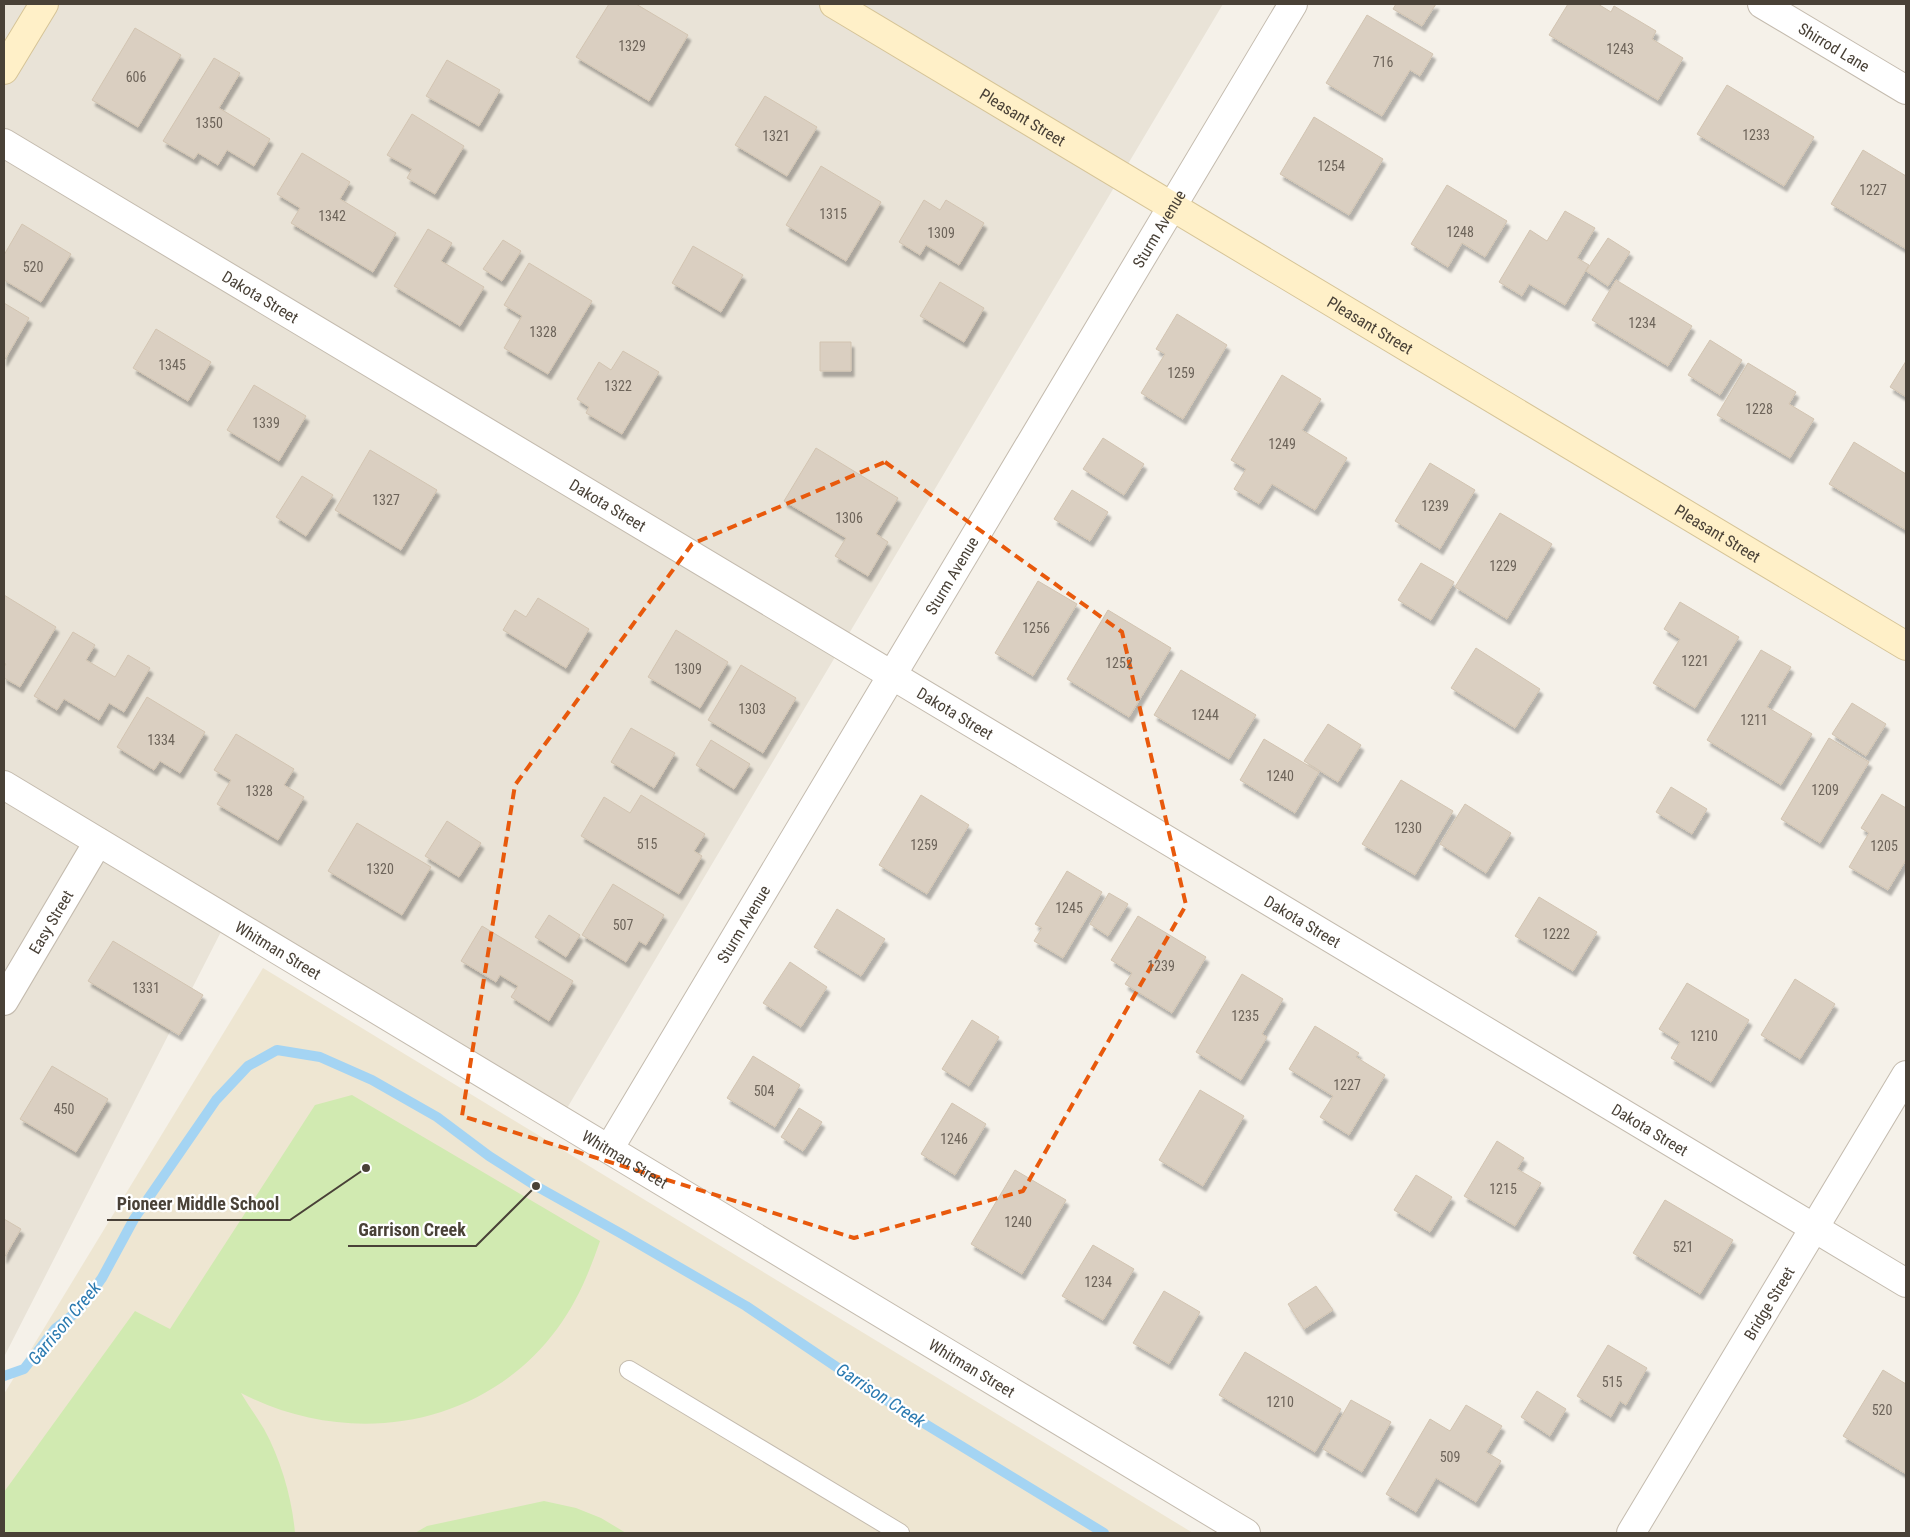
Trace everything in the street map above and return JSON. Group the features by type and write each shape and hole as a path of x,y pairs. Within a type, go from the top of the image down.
{"main road":[{"path":"4,70 44,4"},
{"name":"Pleasant Street","path":"834,4 1906,646"}],"street":[{"name":"Sturm Avenue","path":"609,1149 1294,4"},
{"name":"Shirrod Lane","path":"1762,4 1906,90"},
{"name":"Dakota Street","path":"4,143 1906,1283"},
{"name":"Whitman Street","path":"4,785 1246,1533"},
{"name":"Easy Street","path":"4,1001 98,842"},
{"name":"Bridge Street","path":"1630,1533 1906,1075"}],"lane":[{"path":"629,1370 900,1533"}],"highlighted area":[{"path":"885,462 1122,632 1186,905 1023,1191 854,1238 462,1116 515,785 692,544"}],"shaded area":[{"path":"4,4 1223,4 560,1120 227,920 4,1357"},
{"path":"263,968 1193,1533 4,1533 4,1394"}],"green space":[{"path":"352,1095 600,1241 582,1287 557,1329 527,1363 491,1389 453,1408 411,1420 368,1424 325,1421 282,1410 241,1393 264,1429 276,1453 288,1493 295,1533 4,1533 4,1492 135,1311 170,1329 315,1105"},
{"path":"544,1501 576,1508 601,1518 626,1533 415,1533 427,1526"}],"building":[{"path":"609,4 636,4 688,35 649,101 576,57"},
{"path":"1396,4 1436,4 1422,26 1393,9"},
{"path":"1568,4 1598,4 1611,12 1614,6 1656,31 1652,39 1683,58 1658,100 1549,35"},
{"path":"1367,15 1433,54 1420,76 1410,70 1382,116 1326,83"},
{"path":"135,28 181,55 138,127 92,100"},
{"path":"214,58 240,73 219,108 270,139 254,166 227,150 218,165 198,153 194,159 163,141"},
{"path":"447,60 500,90 479,126 426,96"},
{"path":"1727,85 1814,137 1784,186 1697,134"},
{"path":"765,96 817,127 787,176 735,145"},
{"path":"412,114 464,146 435,194 407,178 412,169 387,155"},
{"path":"1314,117 1383,159 1349,215 1280,174"},
{"path":"1863,150 1906,176 1906,249 1831,204"},
{"path":"302,153 350,182 340,199 396,233 373,272 291,223 300,208 277,194"},
{"path":"821,166 881,202 846,261 786,225"},
{"path":"1447,185 1507,221 1485,257 1462,243 1448,267 1411,244"},
{"path":"924,200 940,210 946,200 984,223 959,265 926,245 920,255 899,242"},
{"path":"1565,211 1595,228 1577,258 1589,265 1565,305 1529,284 1522,296 1499,282 1530,230 1547,241"},
{"path":"22,224 71,254 41,302 4,280 4,255"},
{"path":"428,229 452,243 441,261 484,287 460,326 394,286"},
{"path":"1608,238 1630,252 1608,286 1586,271"},
{"path":"503,240 521,251 502,281 483,269"},
{"path":"693,246 743,275 721,312 672,283"},
{"path":"529,263 592,301 548,374 504,348 522,316 504,305"},
{"path":"1616,280 1692,326 1668,366 1592,320"},
{"path":"940,282 984,308 964,342 920,316"},
{"path":"4,303 29,318 4,361"},
{"path":"1177,314 1227,345 1183,419 1141,393 1165,354 1156,349"},
{"path":"156,329 211,362 188,401 133,368"},
{"path":"1710,340 1742,360 1720,395 1688,375"},
{"path":"820,342 851,342 851,371 820,371"},
{"path":"623,351 659,372 622,434 586,413 589,407 577,399 599,362 611,370"},
{"path":"1906,361 1906,397 1890,387"},
{"path":"1748,363 1796,392 1789,404 1814,419 1790,458 1717,415"},
{"path":"1282,375 1321,399 1302,430 1347,458 1315,510 1272,484 1259,504 1234,489 1246,469 1231,460"},
{"path":"254,385 306,416 279,461 227,430"},
{"path":"1103,438 1144,464 1124,495 1083,469"},
{"path":"1854,442 1906,474 1906,530 1829,484"},
{"path":"816,448 898,498 876,534 888,542 868,576 835,556 846,538 784,501"},
{"path":"370,450 437,490 401,550 335,510"},
{"path":"1430,463 1475,490 1440,549 1395,521"},
{"path":"302,476 333,495 306,536 276,517"},
{"path":"1072,490 1108,512 1090,541 1054,519"},
{"path":"1500,513 1552,544 1507,619 1455,587"},
{"path":"1421,563 1454,582 1431,620 1398,600"},
{"path":"1038,581 1077,604 1033,676 995,653"},
{"path":"4,595 56,627 20,687 4,678 4,667 6,664 4,663"},
{"path":"538,598 589,629 566,668 503,630 515,610 526,617"},
{"path":"1680,602 1739,637 1695,708 1653,683 1680,639 1664,629"},
{"path":"1108,610 1171,648 1129,717 1067,679"},
{"path":"676,630 728,662 700,708 648,677"},
{"path":"73,632 95,645 86,660 115,677 128,655 150,668 124,712 109,703 99,720 64,699 57,710 34,696"},
{"path":"1476,648 1540,689 1515,728 1451,688"},
{"path":"1761,650 1791,667 1767,707 1812,734 1781,785 1707,740"},
{"path":"741,665 796,698 763,753 708,720"},
{"path":"1181,670 1256,715 1229,759 1154,715"},
{"path":"147,697 205,732 180,773 160,761 154,770 117,747"},
{"path":"1852,703 1886,724 1866,756 1832,734"},
{"path":"1328,724 1361,745 1338,782 1304,761"},
{"path":"631,728 675,753 654,788 611,762"},
{"path":"236,734 294,769 284,785 304,797 278,840 217,804 231,780 214,770"},
{"path":"1829,738 1869,762 1820,843 1781,819"},
{"path":"1264,739 1319,772 1295,813 1240,780"},
{"path":"711,740 750,764 734,789 696,765"},
{"path":"1401,780 1453,811 1415,875 1362,844"},
{"path":"1671,787 1707,809 1692,834 1656,812"},
{"path":"1882,794 1906,808 1906,860 1888,890 1849,867 1869,833 1861,828"},
{"path":"641,795 705,834 694,851 702,856 679,894 581,836 604,797 630,813"},
{"path":"921,795 969,825 927,894 879,865"},
{"path":"1465,804 1511,833 1486,873 1440,844"},
{"path":"447,821 481,843 459,877 425,856"},
{"path":"357,823 431,867 402,915 328,871"},
{"path":"1067,871 1102,892 1063,958 1034,941 1042,928 1035,924"},
{"path":"613,884 664,915 646,945 639,941 626,962 582,935"},
{"path":"1109,893 1128,904 1108,936 1090,924"},
{"path":"1539,897 1597,932 1573,971 1515,936"},
{"path":"837,909 885,939 861,976 814,947"},
{"path":"549,915 580,935 566,957 535,937"},
{"path":"1138,916 1206,957 1172,1013 1125,984 1132,973 1111,960"},
{"path":"482,926 573,981 549,1021 511,997 518,986 500,975 496,982 461,961"},
{"path":"113,941 203,995 179,1035 88,981"},
{"path":"790,962 827,987 801,1027 763,1003"},
{"path":"1242,974 1283,999 1262,1034 1267,1037 1241,1080 1196,1052"},
{"path":"1795,979 1835,1004 1800,1059 1761,1035"},
{"path":"1687,983 1749,1020 1711,1082 1671,1058 1680,1042 1659,1029"},
{"path":"972,1020 999,1037 969,1086 942,1069"},
{"path":"1315,1026 1359,1053 1356,1057 1385,1075 1349,1135 1320,1117 1333,1096 1289,1069"},
{"path":"753,1056 800,1085 775,1127 727,1098"},
{"path":"52,1066 108,1099 76,1152 20,1119"},
{"path":"1200,1090 1244,1116 1203,1186 1159,1160"},
{"path":"952,1103 986,1124 955,1175 921,1154"},
{"path":"799,1108 822,1122 803,1151 781,1137"},
{"path":"1497,1141 1524,1158 1517,1169 1541,1183 1515,1226 1464,1196"},
{"path":"1015,1170 1066,1200 1022,1274 971,1244"},
{"path":"1416,1175 1452,1197 1430,1232 1394,1210"},
{"path":"1665,1200 1733,1240 1700,1294 1633,1253"},
{"path":"4,1219 21,1229 4,1258"},
{"path":"1093,1245 1134,1269 1103,1320 1062,1296"},
{"path":"1316,1286 1333,1310 1304,1329 1288,1304"},
{"path":"1164,1291 1200,1312 1169,1364 1133,1343"},
{"path":"1608,1345 1647,1368 1626,1405 1620,1401 1611,1417 1577,1396"},
{"path":"1245,1352 1341,1409 1315,1452 1219,1395"},
{"path":"1883,1370 1906,1384 1906,1474 1843,1436"},
{"path":"1537,1391 1566,1409 1550,1436 1521,1417"},
{"path":"1351,1400 1391,1422 1362,1472 1323,1449"},
{"path":"1466,1405 1502,1426 1486,1452 1501,1461 1476,1502 1436,1478 1416,1512 1386,1494 1430,1419 1450,1431"}],"waterway":[{"name":"Garrison Creek","path":"4,1376 24,1369 55,1329 79,1310 102,1278 134,1219 216,1100 248,1066 277,1050 320,1057 372,1080 437,1117 489,1156 536,1186 746,1306 881,1397 1104,1533"}],"place":[{"name":"Pioneer Middle School","path":"366,1168"},
{"name":"Garrison Creek","path":"536,1186"}]}
